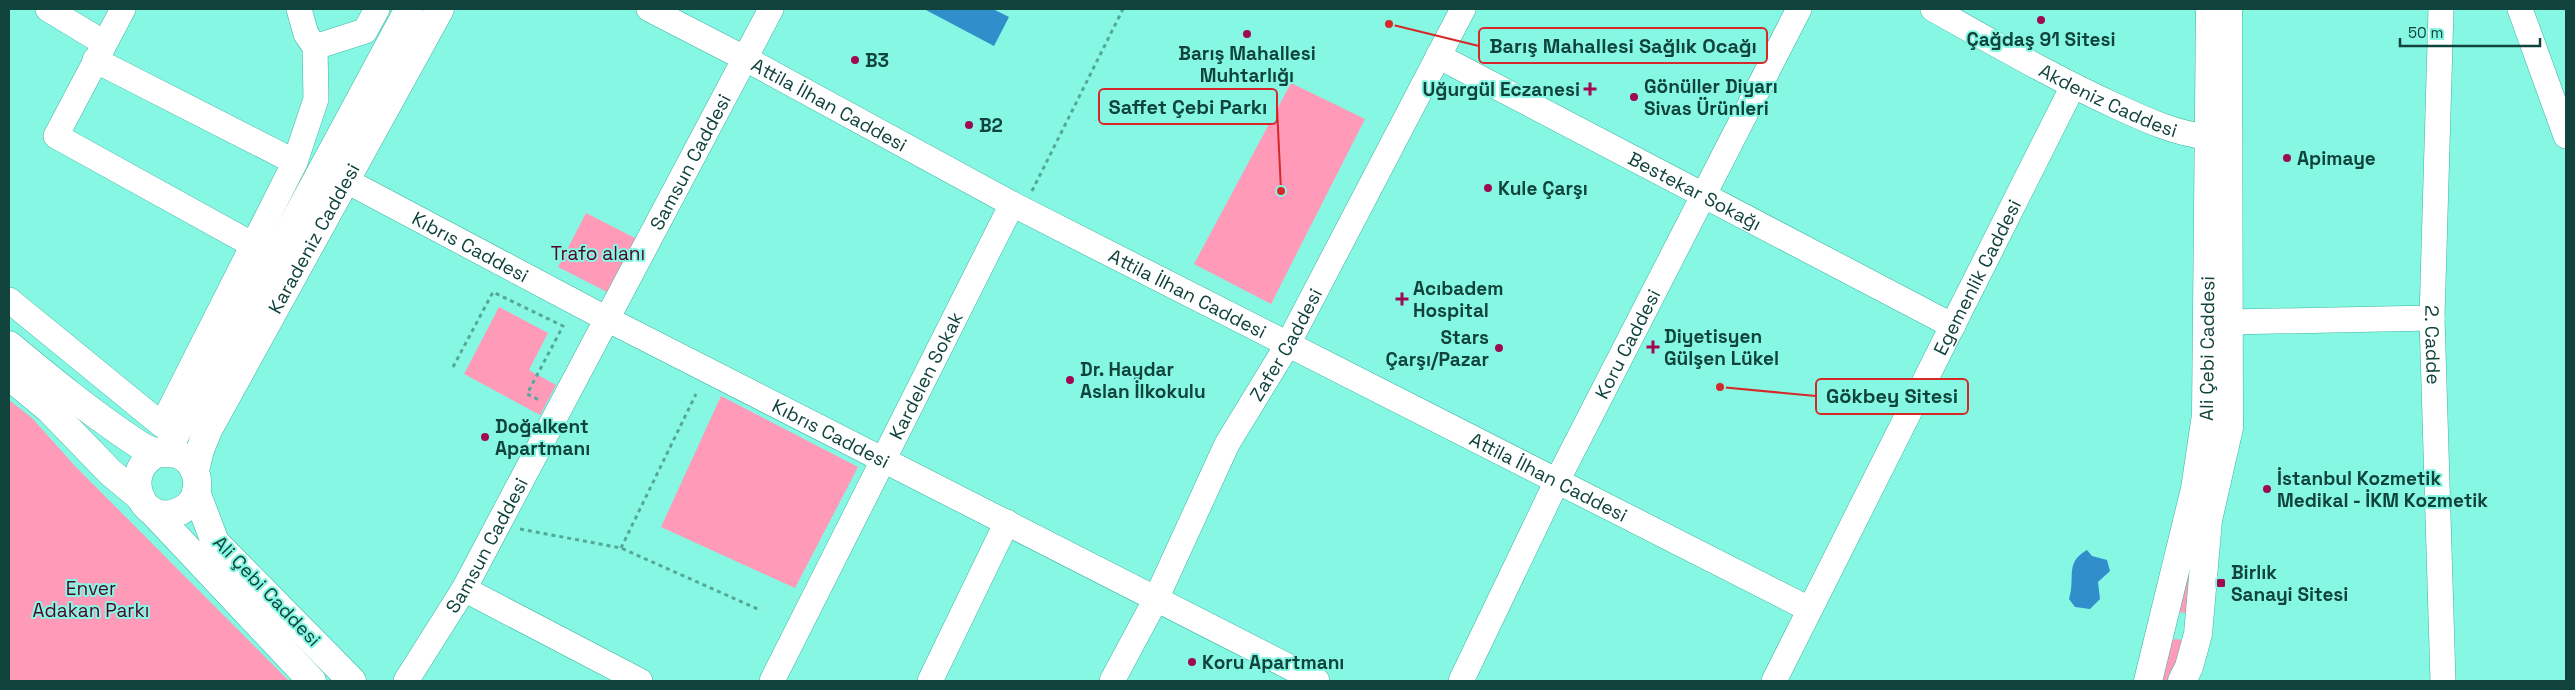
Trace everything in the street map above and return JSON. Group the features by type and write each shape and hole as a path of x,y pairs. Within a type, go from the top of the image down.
{"main road":[{"name":"Karadeniz Caddesi","path":"163,452 196,404 409,9"},
{"name":"Karadeniz Caddesi","path":"196,481 200,450 208,430 440,9"},
{"name":"Ali Çebi Caddesi","path":"2148,681 2195,489 2206,415 2210,9"},
{"name":"Ali Çebi Caddesi","path":"2190,677 2198,634 2208,520 2229,428 2228,9"},
{"name":"Ali Çebi Caddesi","path":"9,345 73,398 136,443 184,457 196,481 215,542 352,681"},
{"name":"Ali Çebi Caddesi","path":"9,376 49,409 110,472 146,504 312,681"},
{"path":"163,452 149,458 139,471 138,491 146,504 164,515 181,511 189,504 196,481"},
{"path":"2161,628 2172,623 2182,623 2191,627 2198,634"}],"street":[{"path":"48,9 100,52 295,162"},
{"path":"124,9 56,136 253,245"},
{"path":"9,300 162,425 295,162 316,99 315,47 306,34 299,9"},
{"path":"315,47 365,31 377,9"},
{"name":"Attila İlhan Caddesi","path":"650,9 746,59 1017,207 1809,609"},
{"name":"Samsun Caddesi","path":"406,681 464,589 557,410 771,9"},
{"name":"Zafer Caddesi","path":"1114,681 1156,599 1227,444 1288,344 1463,9"},
{"name":"Koru Caddesi","path":"1461,681 1557,481 1799,9"},
{"name":"Akdeniz Caddesi","path":"1933,9 2072,86 2144,118 2193,135 2208,137"},
{"name":"2. Cadde","path":"2441,9 2432,318 2443,681"},
{"path":"2520,9 2566,136"},
{"name":"Bestekar Sokağı","path":"1438,56 1704,193 1953,326"},
{"name":"Egemenlik Caddesi","path":"1774,681 2072,86"},
{"name":"Kıbrıs Caddesi","path":"345,180 606,318 1317,681"},
{"name":"Kardelen Sokak","path":"772,681 1017,207"},
{"path":"2230,322 2432,318"},
{"path":"930,681 1007,522"},
{"path":"464,589 640,681"}],"path":[{"path":"1017,207 1123,9"},
{"path":"453,367 493,292 563,326 526,394 557,410"},
{"path":"621,548 696,394"},
{"path":"497,525 621,548 760,610"}],"green space":[{"path":"1291,83 1365,119 1271,304 1194,264"},
{"name":"Trafo alanı","path":"586,213 637,239 609,293 558,267"},
{"path":"499,307 548,333 529,370 556,385 540,415 464,374"},
{"path":"721,396 858,467 795,588 661,527"},
{"name":"Enver Adakan Parkı","path":"9,400 32,418 75,466 289,681 9,681"},
{"path":"2197,522 2190,568 2188,614 2177,611"},
{"path":"2175,639 2184,640 2173,681 2160,681 2170,642"}],"water":[{"path":"924,9 993,9 1009,17 994,46"},
{"path":"2087,550 2092,556 2107,560 2110,571 2098,582 2100,599 2090,609 2075,607 2069,599 2073,565 2075,560"}],"place":[{"name":"Çağdaş 91 Sitesi","path":"2041,20"},
{"name":"Barış Mahallesi Sağlık Ocağı","path":"1389,24"},
{"name":"Barış Mahallesi Muhtarlığı","path":"1247,34"},
{"name":"B3","path":"855,60"},
{"name":"Uğurgül Eczanesi","path":"1590,89"},
{"name":"Gönüller Diyarı Sivas Ürünleri","path":"1634,97"},
{"name":"B2","path":"969,125"},
{"name":"Apimaye","path":"2287,158"},
{"name":"Kule Çarşı","path":"1488,188"},
{"name":"Saffet Çebi Parkı","path":"1281,191"},
{"name":"Acıbadem Hospital","path":"1402,299"},
{"name":"Diyetisyen Gülşen Lükel","path":"1653,347"},
{"name":"Stars Çarşı/Pazar","path":"1499,348"},
{"name":"Dr. Haydar Aslan İlkokulu","path":"1070,380"},
{"name":"Gökbey Sitesi","path":"1720,387"},
{"name":"Doğalkent Apartmanı","path":"485,437"},
{"name":"İstanbul Kozmetik Medikal - İKM Kozmetik","path":"2267,489"},
{"name":"Birlık Sanayi Sitesi","path":"2221,583"},
{"name":"Koru Apartmanı","path":"1192,662"}]}
